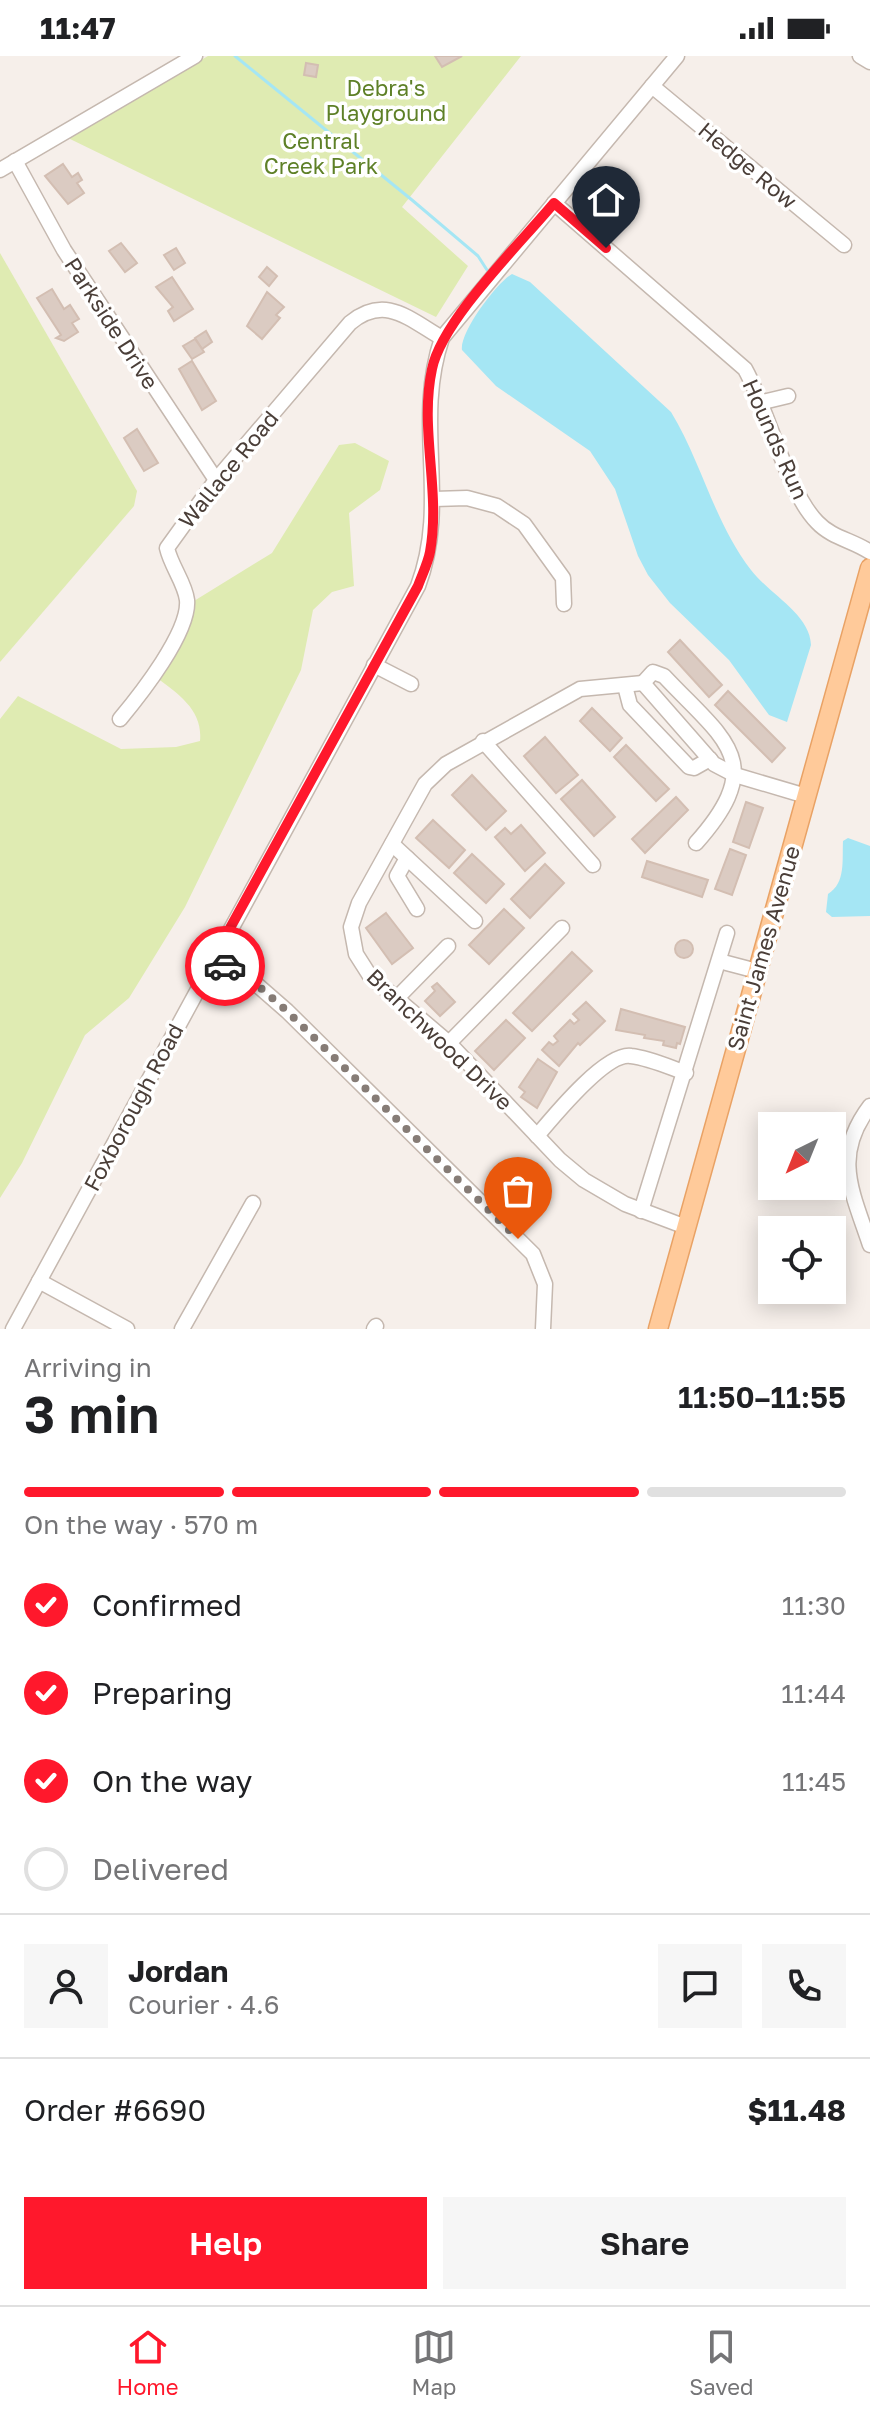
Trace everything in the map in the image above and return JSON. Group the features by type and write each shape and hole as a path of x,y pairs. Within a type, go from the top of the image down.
{"main road":[{"name":"Saint James Avenue","path":"658,1329 870,568"}],"street":[{"path":"0,170 195,56"},
{"name":"Foxborough Road","path":"13,1329 418,586 430,553 434,499 429,396 432,368 442,338 677,56"},
{"path":"860,56 870,62"},
{"name":"Hedge Row","path":"652,86 844,245"},
{"name":"Parkside Drive","path":"15,161 64,250 216,480"},
{"name":"Hounds Run","path":"554,203 745,369 763,402 798,496 816,521 835,537 855,542 870,552"},
{"name":"Wallace Road","path":"120,719 143,692 187,614 187,598 167,548 216,480 350,323 366,309 382,308 404,316 442,338"},
{"path":"763,402 788,396"},
{"path":"434,499 467,498 497,506 524,524 563,578 564,604"},
{"path":"855,542 870,537"},
{"path":"374,665 411,684"},
{"name":"Branchwood Drive","path":"686,1227 641,1211 584,1180 537,1136 449,1043 370,976 356,954 351,927 359,903 425,784 446,764 483,741 580,689 643,683 653,672 664,676 727,744 736,765 735,775"},
{"path":"643,683 710,759 735,775 806,796"},
{"path":"625,686 630,705 689,767 710,759"},
{"path":"483,741 593,865"},
{"path":"696,843 714,823 735,775"},
{"path":"392,844 475,921"},
{"path":"407,858 397,870 397,876 417,909"},
{"path":"449,1043 562,928"},
{"path":"641,1211 727,933"},
{"path":"397,998 448,946"},
{"path":"213,959 256,984 287,1011 533,1254 545,1284 543,1329"},
{"path":"719,961 757,971"},
{"path":"537,1136 584,1085 616,1059 629,1055 686,1073"},
{"path":"870,1106 856,1124 846,1157 854,1196 870,1245"},
{"path":"182,1329 253,1203"},
{"path":"39,1281 127,1329"}],"green space":[{"name":"Central Creek Park","path":"208,56 521,56 402,207 468,266 436,317 68,138"},
{"path":"0,253 137,491 134,506 0,662"},
{"path":"355,443 389,461 380,490 349,513 354,586 332,592 313,610 301,670 185,907 129,998 85,1035 22,1163 0,1198 0,719 18,696 121,749 176,747 200,741 194,712 182,697 157,678 194,601 272,553 339,445"}],"water":[{"path":"512,274 530,282 671,412 738,552 759,579 804,624 811,645 787,722 769,715 729,660 670,603 648,575 638,556 615,489 590,451 496,386 462,350 466,332 480,309"},
{"path":"848,838 870,846 870,916 832,917 826,912 828,894 838,884 840,877 843,841"}],"building":[{"path":"435,56 462,56 442,67"},
{"path":"306,63 318,65 316,77 304,75"},
{"path":"63,164 72,177 78,173 82,180 77,183 84,193 68,204 45,176"},
{"path":"121,243 137,263 125,272 109,251"},
{"path":"176,248 185,263 174,270 164,255"},
{"path":"267,267 277,276 269,286 259,277"},
{"path":"172,277 193,309 174,321 168,311 173,307 156,287"},
{"path":"52,289 64,309 70,305 79,319 72,323 78,332 64,341 56,338 61,335 37,298"},
{"path":"267,292 284,307 276,315 280,318 262,339 247,326"},
{"path":"206,331 212,342 202,349 195,338"},
{"path":"195,339 204,352 192,359 183,346"},
{"path":"192,361 216,401 202,410 179,369"},
{"path":"137,429 158,463 144,471 124,438"},
{"path":"680,640 722,685 709,697 668,652"},
{"path":"728,691 785,748 772,762 715,705"},
{"path":"592,708 622,738 610,751 580,721"},
{"path":"545,737 578,775 556,793 524,756"},
{"path":"626,745 669,789 656,801 614,757"},
{"path":"472,775 506,811 486,830 452,795"},
{"path":"582,780 615,817 594,836 561,799"},
{"path":"676,797 688,810 645,853 632,839"},
{"path":"746,802 763,808 749,848 733,842"},
{"path":"433,820 465,850 449,868 416,838"},
{"path":"521,825 545,853 525,871 495,837 505,828 511,834"},
{"path":"730,849 746,855 732,895 715,889"},
{"path":"472,854 504,884 486,903 454,873"},
{"path":"647,861 708,880 702,897 642,877"},
{"path":"545,864 564,883 530,918 511,899"},
{"path":"504,909 524,928 489,964 469,945"},
{"path":"386,913 413,948 392,964 366,928"},
{"path":"680,940 688,940 693,949 691,956 680,958 675,953 675,945"},
{"path":"572,952 592,971 532,1031 513,1013"},
{"path":"437,983 455,1002 440,1016 425,1001 435,991 432,987"},
{"path":"586,1002 605,1021 580,1045 578,1043 559,1066 542,1050 549,1042 553,1045 558,1041 554,1036 570,1020 574,1024 579,1020 573,1014"},
{"path":"621,1009 685,1027 680,1044 677,1043 676,1048 663,1045 664,1041 644,1038 645,1035 616,1030"},
{"path":"506,1020 525,1038 494,1070 475,1051"},
{"path":"538,1059 557,1072 537,1108 521,1097 525,1092 519,1087"}],"waterway":[{"path":"235,56 478,256 487,270"}],"way so far":[{"path":"225,966 256,984 287,1011 518,1239"}],"route":[{"path":"225,966 213,959 418,586 430,553 434,499 429,396 432,368 442,338 554,203 606,248"}],"park label":[{"name":"Debra's Playground","path":"386,100"}]}
